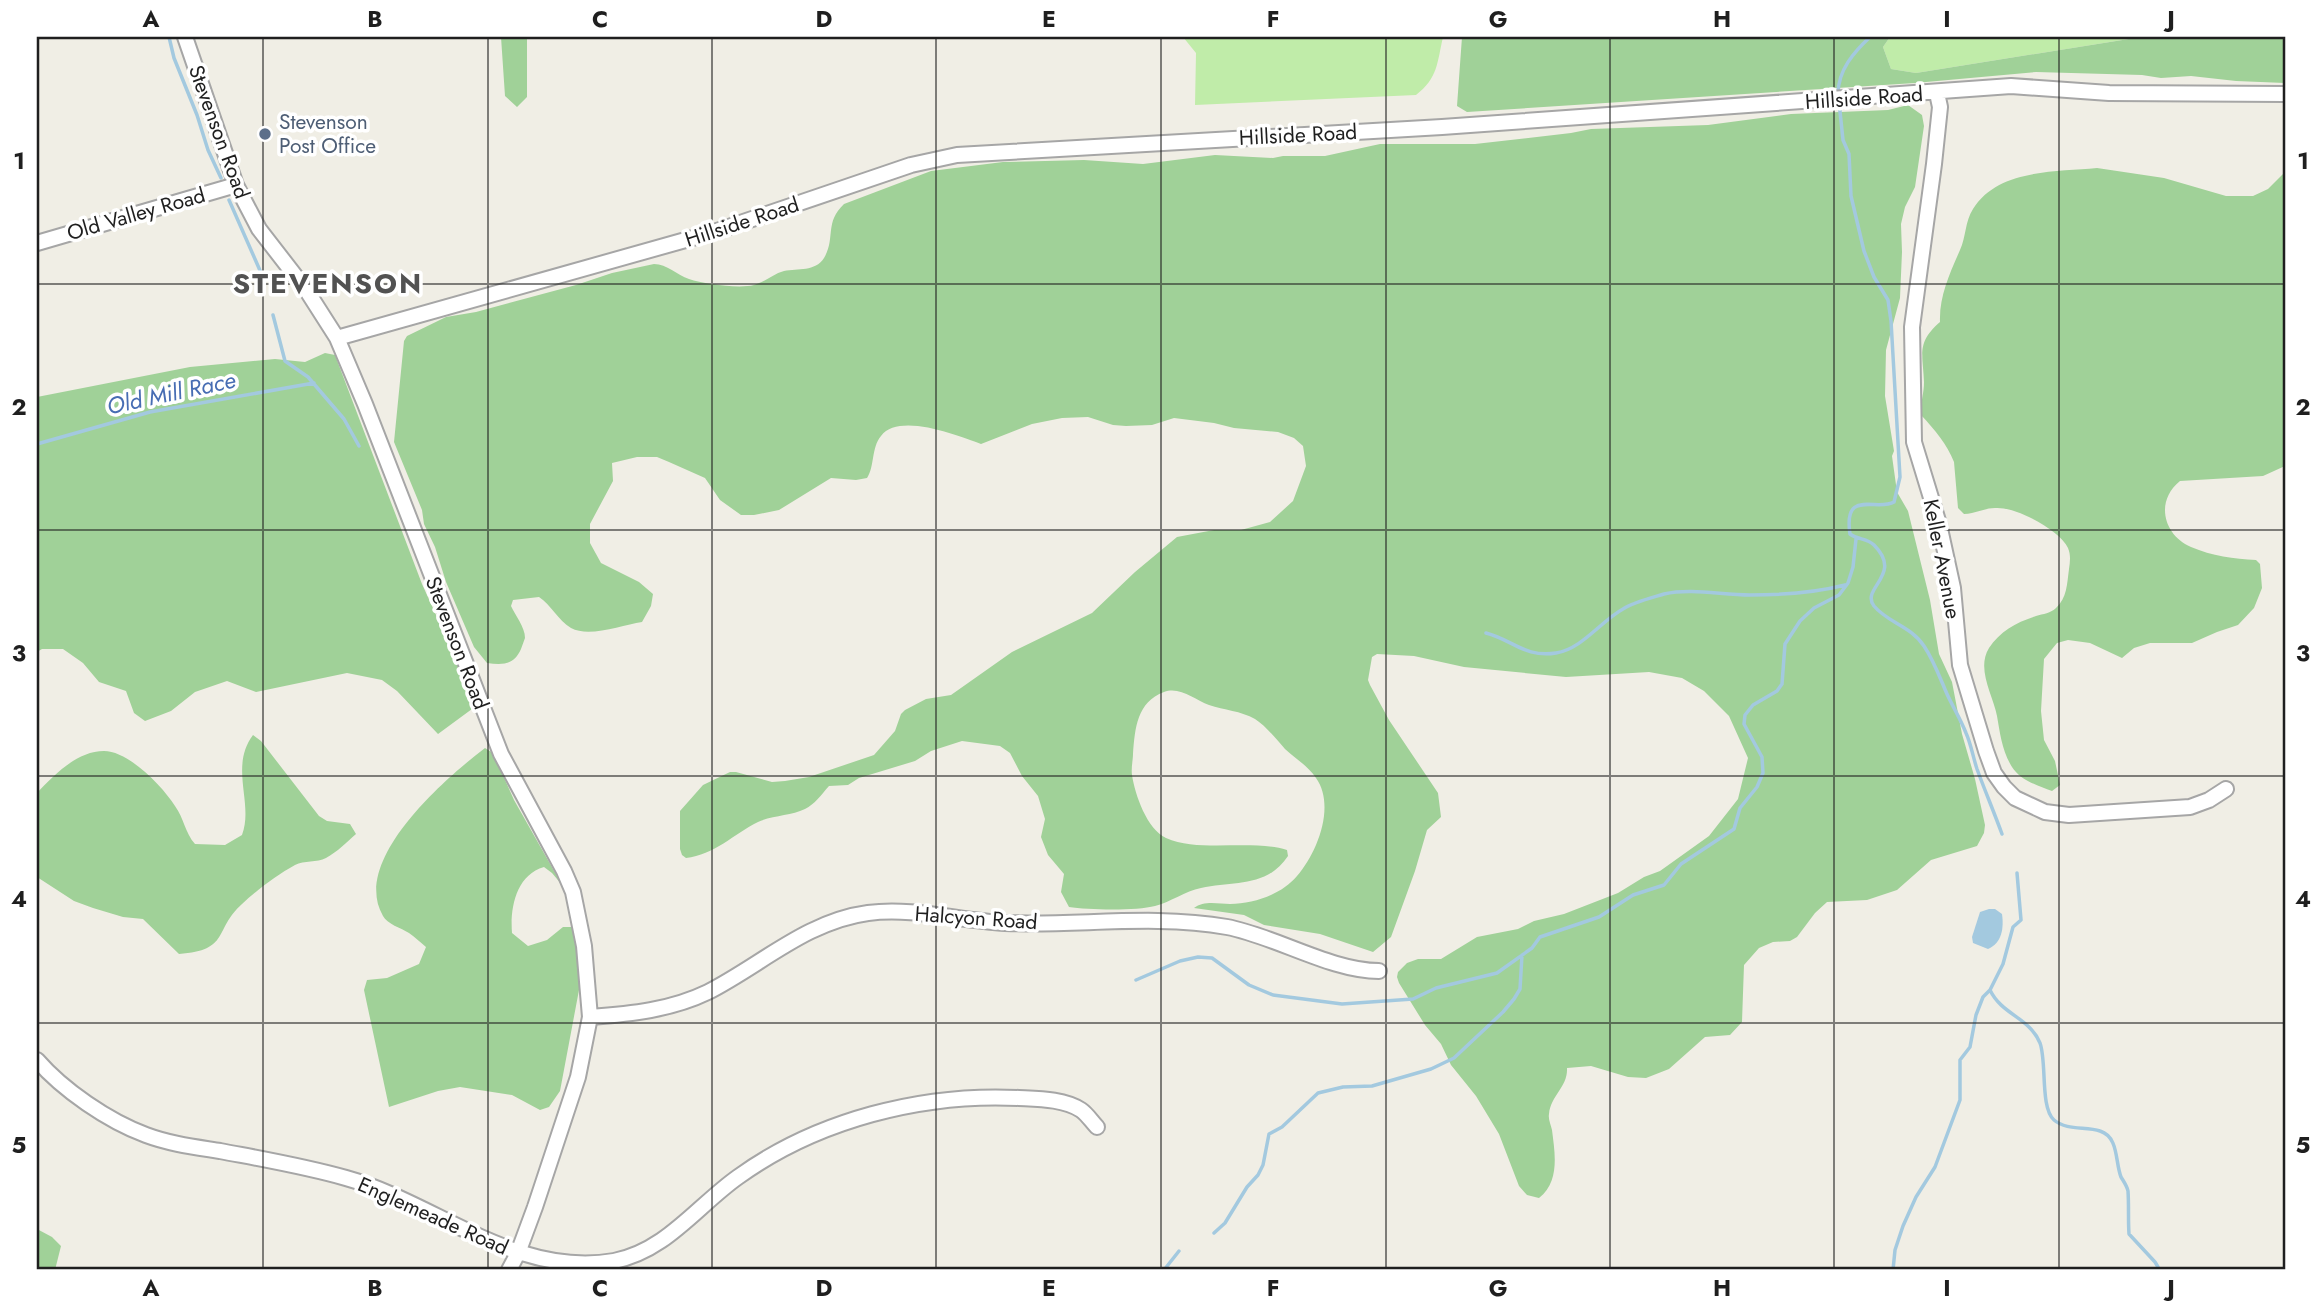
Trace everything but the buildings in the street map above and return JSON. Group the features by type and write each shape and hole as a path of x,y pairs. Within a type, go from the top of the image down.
{"street":[{"name":"Stevenson Road","path":"185,37 236,185 259,229 307,291 337,338 496,744 573,892 586,956 590,1017 578,1077 518,1253 509,1270"},
{"name":"Hillside Road","path":"337,338 702,236 911,165 957,155 1442,127 2011,86 2109,93 2285,94"},
{"name":"Keller Avenue","path":"1937,93 1940,107 1912,327 1914,442 1939,524 1952,588 1960,665 1994,773 2015,798 2030,807 2069,815 2190,807 2209,800 2226,789"},
{"name":"Old Valley Road","path":"37,243 236,185"},
{"name":"Halcyon Road","path":"590,1017 635,1014 668,1007 705,993 736,977 791,941 843,918 869,912 898,911 1008,923 1198,923 1230,928 1350,968 1379,971"},
{"name":"Englemeade Road","path":"37,1060 49,1074 82,1100 145,1135 179,1145 265,1159 348,1178 376,1188 518,1253 556,1262 589,1265 634,1255 664,1239 738,1177 787,1147 855,1119 893,1109 961,1098 997,1097 1063,1102 1082,1110 1097,1127"}],"green space":[{"path":"501,37 527,37 527,97 517,107 505,96"},
{"path":"1183,37 1443,37 1433,76 1416,95 1195,105 1196,53"},
{"path":"1462,37 1890,37 1883,47 1891,69 1916,73 2141,37 2285,37 2285,83 2191,76 2161,78 2036,72 1915,83 1467,112 1457,106"},
{"path":"1890,37 2141,37 1916,73 1891,69 1883,47"},
{"path":"1908,105 1922,115 1924,126 1915,187 1905,207 1901,224 1900,298 1886,350 1885,396 1894,451 1892,456 1897,492 1908,511 1930,600 1939,654 1952,682 1985,825 1984,833 1977,846 1931,860 1897,890 1867,900 1827,902 1797,937 1759,948 1744,965 1742,1022 1730,1035 1705,1037 1669,1069 1646,1078 1628,1077 1591,1066 1567,1068 1565,1081 1550,1107 1549,1114 1554,1148 1553,1175 1546,1191 1539,1198 1527,1195 1519,1186 1499,1134 1476,1096 1451,1065 1441,1044 1425,1025 1399,983 1398,972 1407,963 1418,959 1441,959 1477,937 1518,929 1534,921 1564,914 1618,893 1644,877 1660,871 1709,836 1738,799 1748,758 1729,716 1704,691 1682,678 1649,672 1566,677 1464,667 1414,656 1377,654 1372,657 1368,680 1370,685 1389,720 1438,793 1441,817 1427,830 1391,937 1373,952 1320,934 1264,925 1244,915 1194,908 1207,903 1239,904 1258,900 1284,888 1297,876 1311,855 1322,829 1324,802 1322,789 1313,774 1255,719 1209,705 1176,691 1155,696 1139,717 1132,772 1143,811 1159,834 1179,842 1287,850 1288,856 1270,874 1249,881 1195,889 1147,908 1112,910 1069,907 1061,892 1064,874 1048,855 1041,837 1045,819 1038,796 1022,776 1010,753 1000,746 962,741 931,751 915,761 859,778 848,785 829,786 805,809 758,822 706,853 686,858 680,849 680,811 703,785 730,772 772,782 809,777 874,755 895,731 905,710 926,699 951,695 1012,652 1092,613 1177,537 1214,530 1241,530 1270,522 1293,501 1306,466 1303,446 1294,438 1278,432 1174,418 1152,425 1126,426 1088,417 1062,418 1032,424 981,444 930,428 901,426 890,429 881,436 867,478 831,478 779,510 754,515 741,515 720,500 705,478 657,457 637,457 612,463 613,481 590,524 590,543 601,563 639,582 653,594 651,606 642,622 606,630 578,631 566,625 539,597 513,600 511,606 522,625 525,638 515,658 498,664 487,663 474,647 446,582 435,547 424,524 422,510 394,442 404,341 407,336 446,317 476,312 612,273 654,264 695,281 740,286 758,284 784,271 816,266 824,258 834,218 844,204 931,171 1003,162 1084,160 1143,164 1215,155 1273,158 1325,156 1380,144 1475,144 1591,129 1708,125 1791,114 1888,110"},
{"path":"2097,168 2164,178 2226,196 2253,196 2268,189 2285,172 2285,466 2263,476 2180,481 2167,498 2166,517 2181,542 2207,553 2256,560 2260,564 2262,588 2254,608 2238,625 2192,643 2150,643 2134,648 2122,658 2090,643 2068,640 2057,643 2044,659 2041,711 2044,740 2055,761 2060,785 2052,791 2024,779 2015,772 2009,761 1984,665 1989,648 2004,632 2022,621 2052,611 2060,604 2067,585 2069,551 2056,534 2025,515 2004,508 1964,514 1958,508 1954,462 1940,437 1921,415 1924,382 1922,356 1927,336 1940,322 1943,294 1962,245 1968,219 1984,196 1997,186 2029,175"},
{"path":"325,353 335,355 422,584 461,670 472,709 438,734 397,691 382,680 347,673 256,692 227,681 195,692 171,711 145,721 134,713 126,691 99,682 83,663 63,649 42,649 37,652 37,397 190,367 275,359 305,362"},
{"path":"253,735 261,741 319,816 327,821 350,824 356,834 326,858 295,865 261,888 233,913 219,937 207,948 179,954 143,919 123,917 74,901 37,877 37,793 67,765 94,752 114,753 144,771 175,806 195,844 225,845 242,835 245,823 243,760"},
{"path":"485,748 493,753 514,800 562,885 544,867 527,877 514,903 512,933 528,946 547,940 563,927 573,927 580,970 579,990 560,1091 549,1107 540,1110 512,1095 460,1087 438,1091 389,1107 364,990 367,980 387,978 419,964 426,947 383,916 376,894 380,870 391,846 407,822 448,779"},
{"path":"37,1229 52,1237 61,1246 55,1270 37,1270"}],"water":[{"path":"1995,909 2002,914 2003,925 1999,939 1988,949 1973,943 1972,937 1980,912"}],"waterway":[{"path":"169,37 174,58 221,178"},
{"path":"1838,94 1844,69 1870,37"},
{"path":"1839,102 1843,140 1849,154 1851,196 1864,251 1874,277 1888,300 1900,477 1894,502 1856,506 1849,520 1850,534 1871,543 1882,555 1885,565 1872,593 1874,606 1919,639 1928,652 1968,737 2002,834"},
{"path":"229,200 262,275"},
{"name":"Old Mill Race","path":"273,315 285,361 308,377 344,419 359,446"},
{"name":"Old Mill Race","path":"37,444 150,412 314,383"},
{"path":"1136,980 1180,961 1198,957 1212,958 1249,985 1273,995 1342,1004 1413,999 1436,988 1497,973 1532,948 1540,937 1599,917 1633,895 1664,885 1681,864 1734,829 1740,808 1757,787 1763,773 1762,757 1744,724 1745,715 1753,705 1777,691 1782,684 1785,644 1800,621 1814,608 1839,595 1848,583 1856,539"},
{"path":"1486,633 1527,651 1556,653 1574,646 1627,607 1664,594 1696,592 1774,595 1845,585"},
{"path":"1893,1270 1895,1250 1903,1226 1916,1197 1935,1167 1960,1100 1960,1060 1970,1047 1976,1015 1983,997 1990,990 2003,964 2013,927 2021,920 2017,873"},
{"path":"1214,1233 1225,1223 1247,1187 1258,1175 1263,1165 1269,1134 1282,1127 1318,1093 1343,1087 1372,1086 1431,1069 1454,1058 1514,999 1520,989 1522,955"},
{"path":"1990,990 2001,1005 2029,1027 2040,1043 2045,1095 2054,1120 2065,1126 2100,1131 2106,1134 2113,1144 2119,1171 2128,1191 2129,1234 2155,1262 2158,1267 2156,1270"},
{"path":"1164,1270 1179,1251"}],"place":[{"name":"Stevenson Post Office","path":"265,134"}],"district":[{"name":"STEVENSON","path":"328,283"}]}
